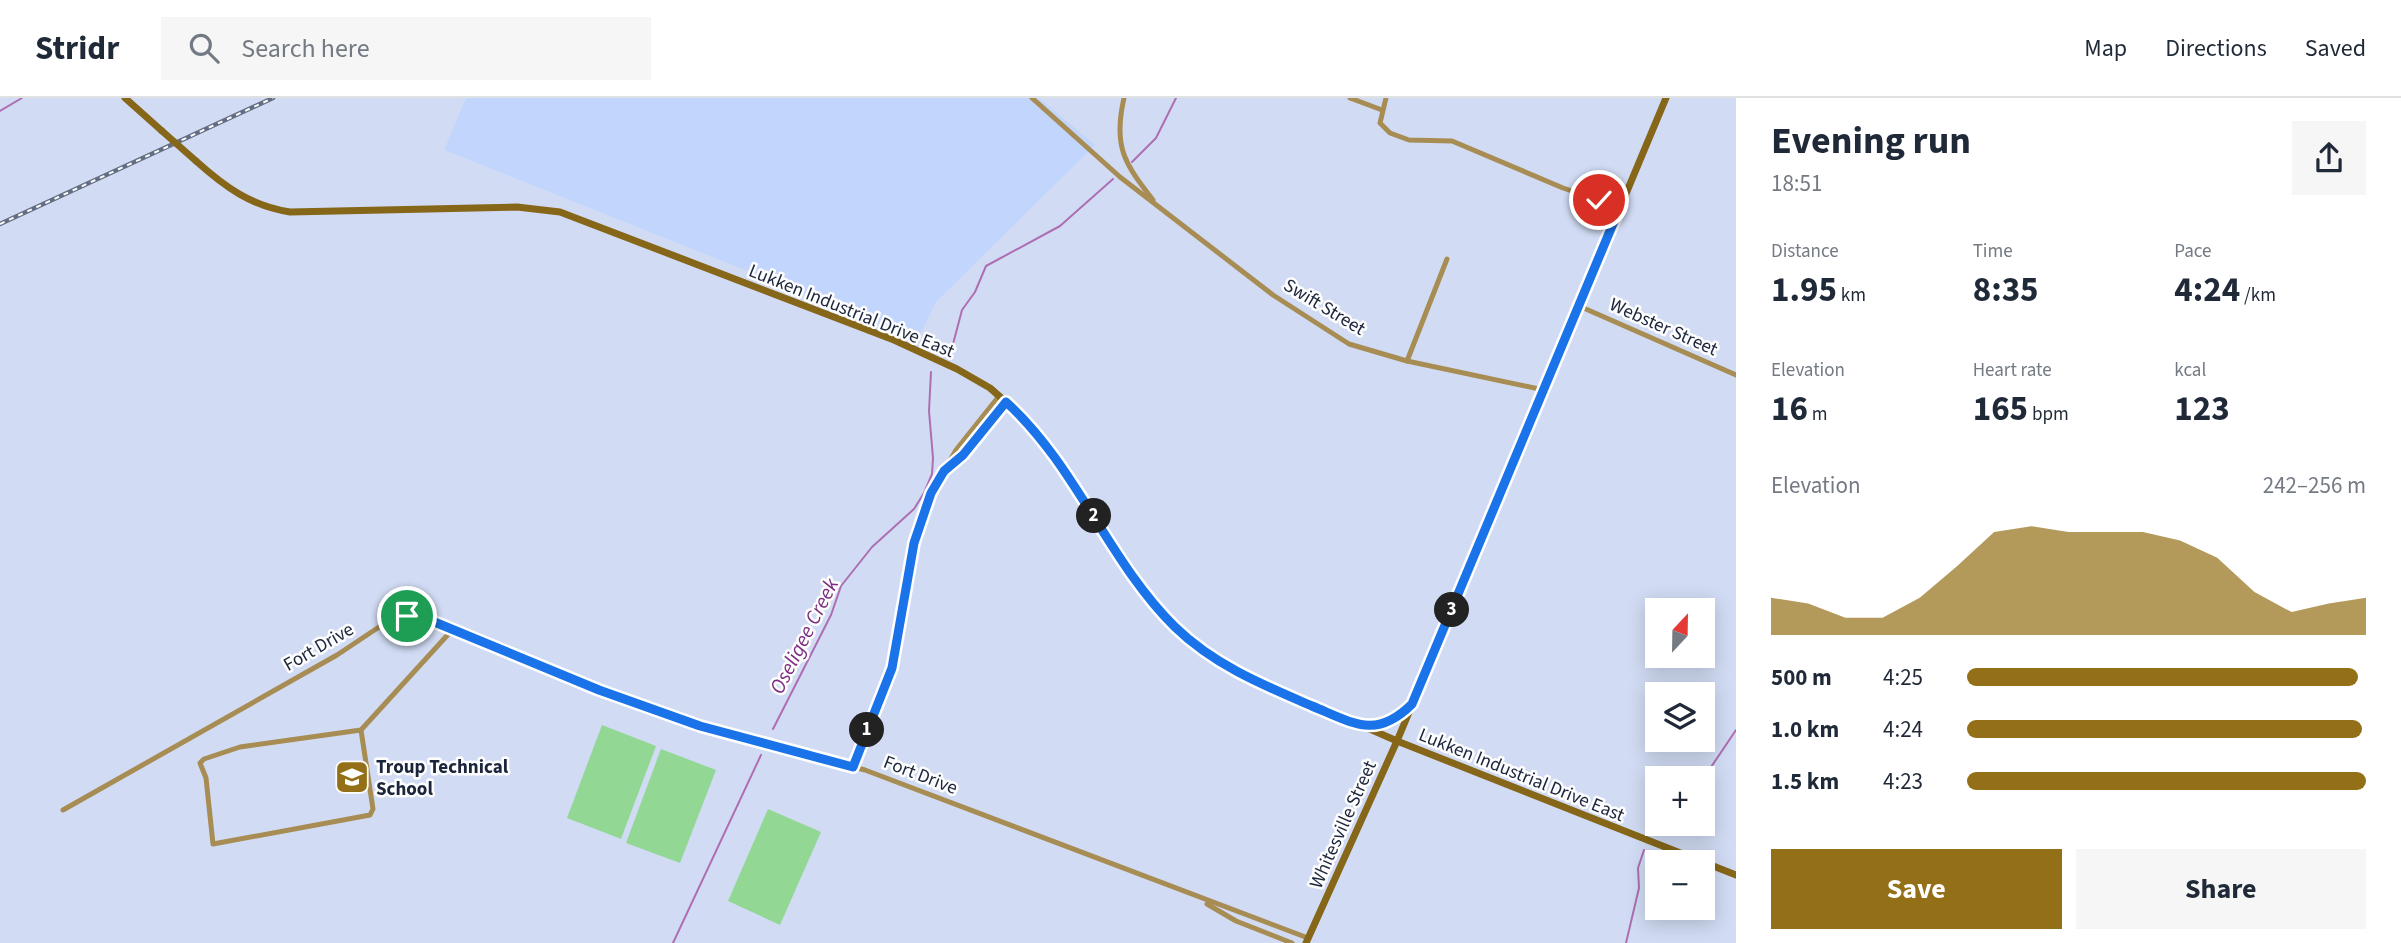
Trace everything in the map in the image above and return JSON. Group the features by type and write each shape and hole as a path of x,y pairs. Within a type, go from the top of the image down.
{"main road":[{"name":"Lukken Industrial Drive East","path":"125,98 239,195 269,208 290,212 517,207 560,212 894,340 968,375 1006,402 1056,461 1149,596 1183,634 1226,666 1363,727 1736,876"},
{"name":"Whitesville Street","path":"1307,940 1397,741 1666,98"},
{"path":"1363,727 1396,719 1412,704"}],"street":[{"name":"Swift Street","path":"1032,98 1120,177 1309,319 1349,344 1407,361 1544,390"},
{"name":"Swift Street","path":"1124,98 1120,148 1129,169 1157,205"},
{"path":"1350,98 1382,110"},
{"path":"1387,98 1380,123 1390,133 1409,140 1452,141 1563,188 1620,207"},
{"path":"1407,361 1447,259"},
{"name":"Webster Street","path":"1579,306 1736,375"},
{"path":"853,767 892,668 914,543 931,493 956,450 999,396"},
{"path":"944,471 963,455 1006,402"},
{"name":"Fort Drive","path":"63,810 337,655 382,625 407,616 453,629 599,690 700,726 853,767 1198,899 1241,911 1307,940"},
{"path":"361,730 373,809 370,815 213,844 206,778 200,763 204,759 240,747 361,730 453,629"},
{"name":"Fort Drive","path":"1198,899 1236,920 1292,943"}],"shaded area":[{"path":"466,98 1039,98 1095,145 936,302 918,339 444,150"}],"green space":[{"path":"602,725 656,746 621,839 567,818"},
{"path":"661,749 716,770 680,863 626,843"},
{"path":"768,809 821,832 780,925 728,901"}],"waterway":[{"path":"0,111 22,98"},
{"name":"Oseligee Creek","path":"1132,162 1156,138 1176,98"},
{"name":"Oseligee Creek","path":"953,344 962,310 975,292 986,266 1060,226 1113,179"},
{"name":"Oseligee Creek","path":"773,729 831,615 841,586 872,547 914,509 924,493 932,474 933,458 929,411 931,372"},
{"path":"1712,766 1736,730"},
{"name":"Oseligee Creek","path":"673,943 761,755"},
{"path":"1626,943 1639,888 1638,868 1644,850"}],"railway":[{"path":"0,224 273,98"}],"place":[{"name":"Troup Technical School","path":"352,777"}],"route":[{"path":"407,616 432,621 599,690 700,726 853,767 892,668 914,543 931,493 944,471 963,455 1006,402 1056,461 1149,596 1174,626 1191,641 1226,666 1272,689 1363,727 1383,724 1396,719 1412,704 1620,207 1599,200"}]}
